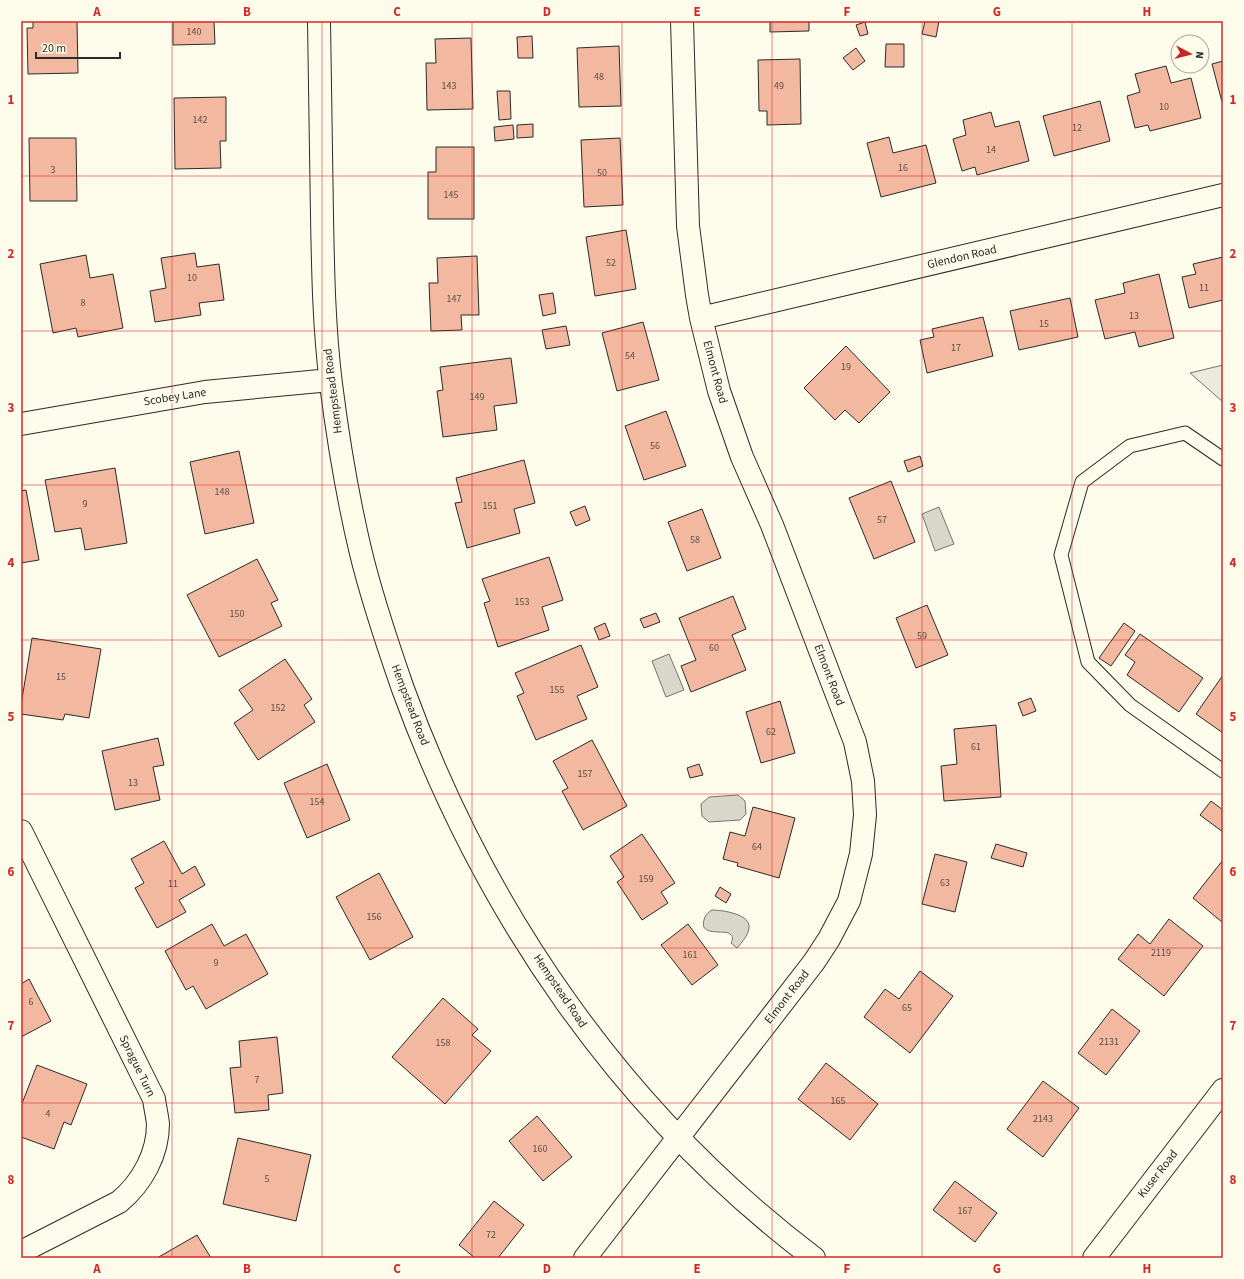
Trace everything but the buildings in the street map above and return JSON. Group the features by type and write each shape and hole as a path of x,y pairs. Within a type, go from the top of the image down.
{"street":[{"name":"Hempstead Road","path":"319,21 324,296 330,380 341,459 360,551 384,633 418,729 455,815 499,897 549,978 597,1044 663,1122 678,1137 735,1193 814,1258"},
{"name":"Elmont Road","path":"585,1258 814,962 829,940 848,900 861,854 865,815 863,780 855,742 772,525 742,457 719,391 701,318 688,226 682,21"},
{"name":"Glendon Road","path":"701,318 1223,195"},
{"name":"Scobey Lane","path":"21,424 205,392 330,380"},
{"name":"Sprague Turn","path":"21,831 154,1099 158,1123 154,1151 144,1175 126,1196 119,1202 21,1252"},
{"name":"Kuser Road","path":"1094,1258 1223,1090"}],"lane":[{"path":"1223,459 1186,433 1130,446 1082,482 1062,555 1088,662 1130,705 1223,771"}],"shaded area":[{"path":"1223,365 1223,402 1190,373"},
{"path":"939,507 954,544 935,551 922,514"},
{"path":"669,654 684,690 666,697 652,661"},
{"path":"738,795 745,801 746,814 740,820 709,822 702,816 701,804 709,797"},
{"path":"712,910 741,916 748,923 749,928 747,934 737,948 731,943 732,936 730,934 712,932 704,928 703,924 705,917"}]}
